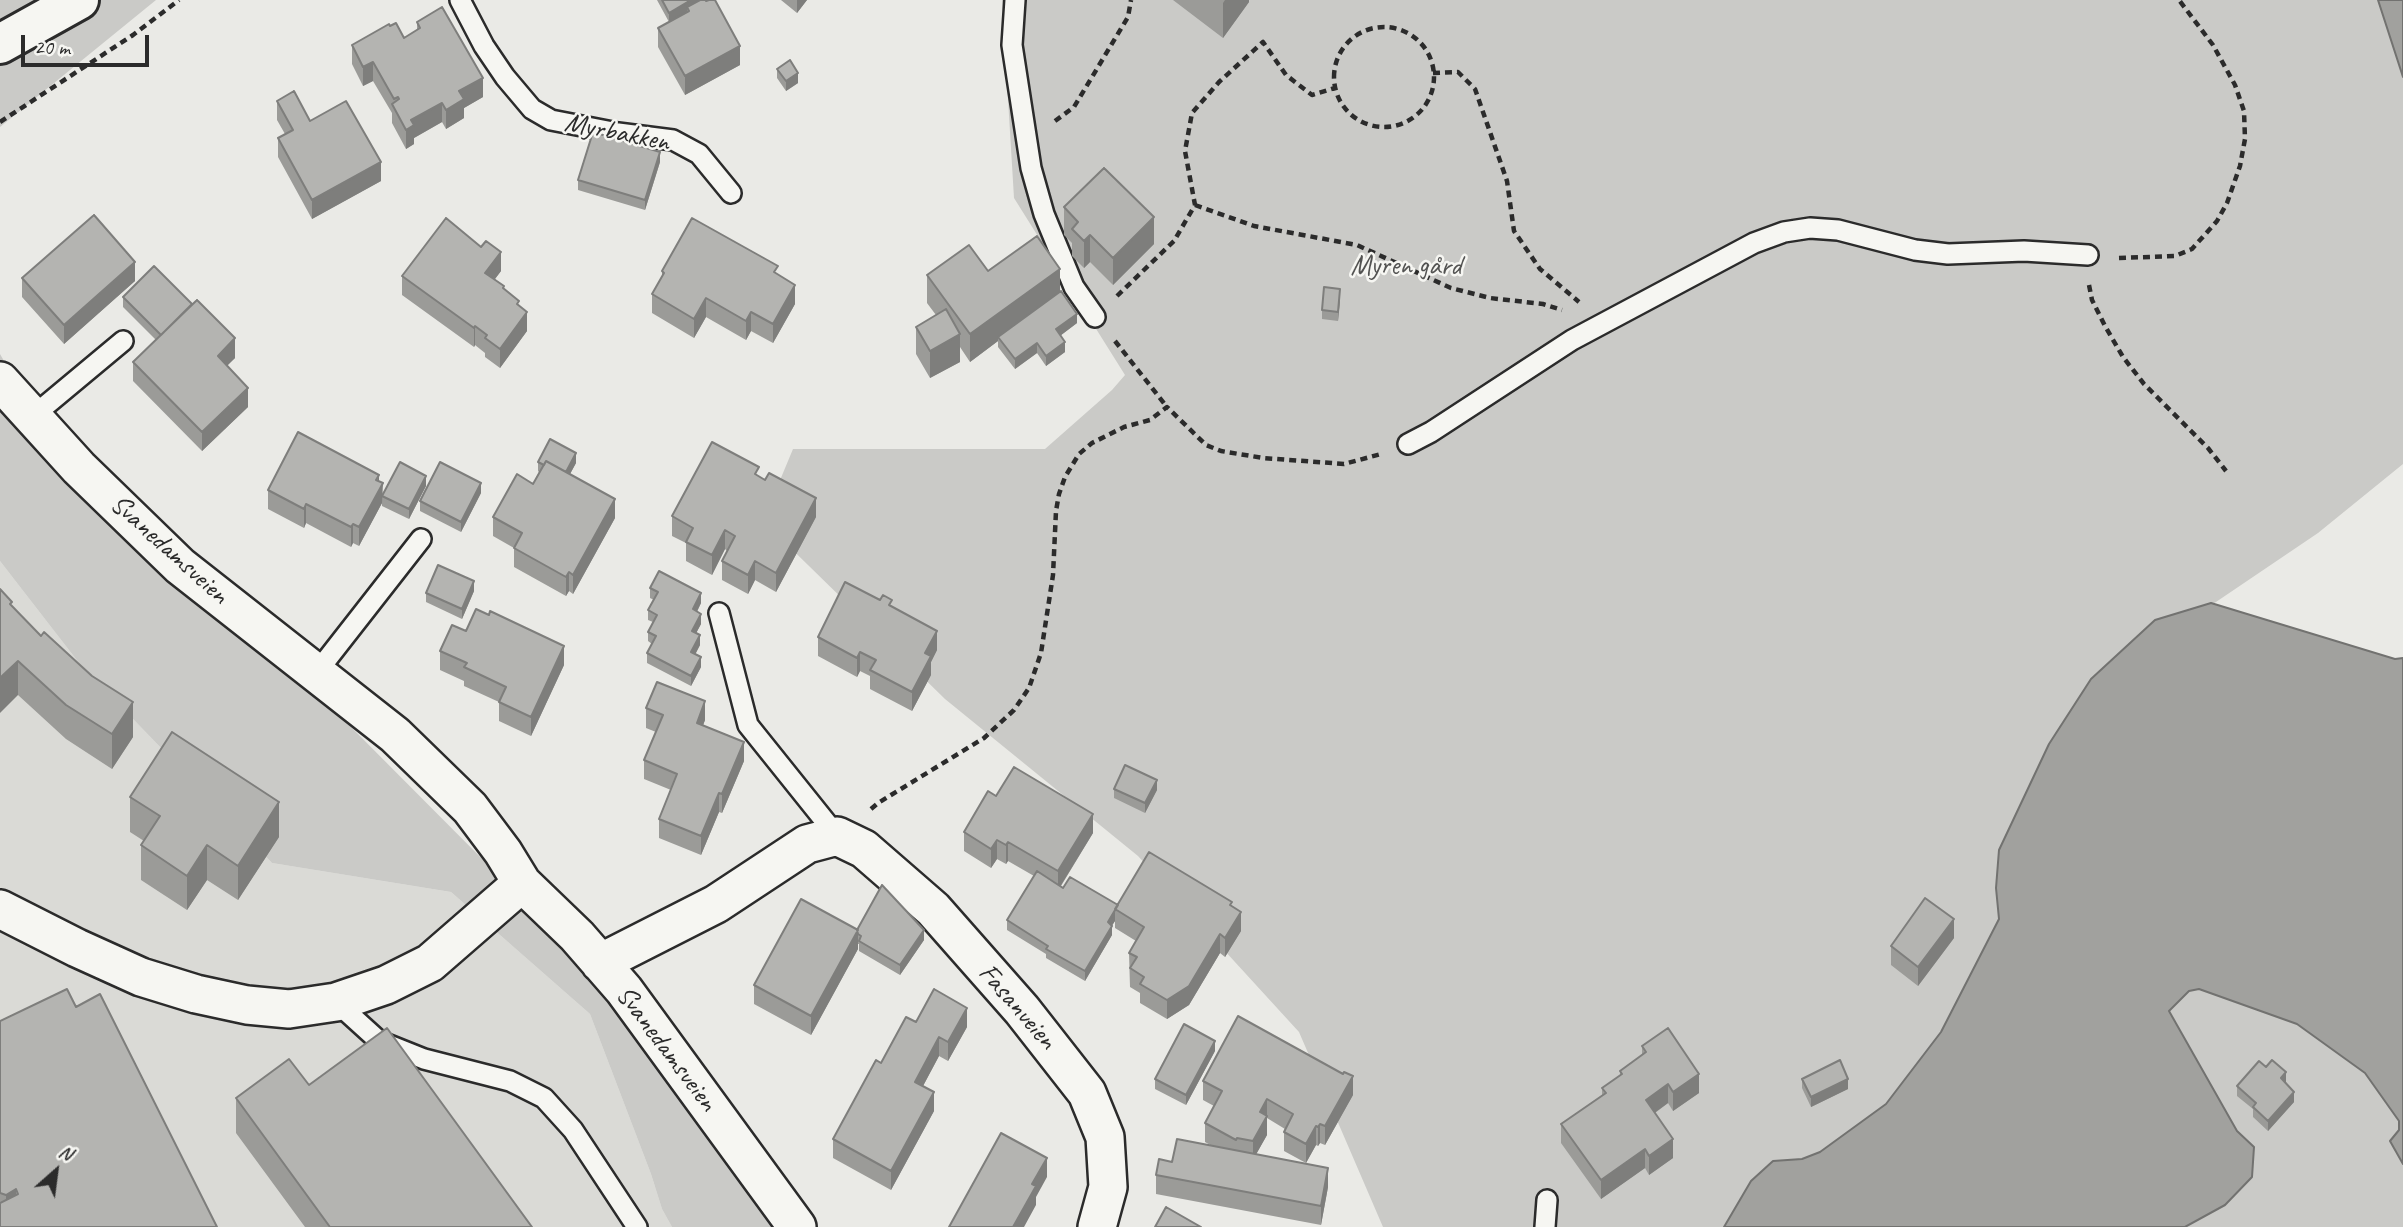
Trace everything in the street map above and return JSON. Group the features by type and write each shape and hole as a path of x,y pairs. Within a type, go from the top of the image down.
{"street":[{"path":"0,44 79,0"},
{"name":"Svanedamsveien","path":"0,381 79,468 180,566 395,735 470,808 522,883 577,936 649,1024 797,1227"},
{"path":"600,963 716,904 807,844 837,836"},
{"name":"Fasanveien","path":"837,836 864,849 933,909 1022,1010 1087,1093 1105,1137 1108,1187 1097,1227"},
{"path":"0,909 141,977 196,994 247,1005 289,1009 337,1002 387,985 430,963 522,883"}],"lane":[{"name":"Myrbakken","path":"460,0 484,46 532,109 551,120 673,140 699,154 732,193"},
{"path":"1015,0 1012,45 1031,168 1044,214 1074,287 1095,317"},
{"path":"1408,444 1431,432 1572,340 1754,243 1784,232 1810,228 1838,230 1915,250 1948,254 2024,251 2088,255"},
{"path":"33,416 123,341"},
{"path":"317,672 421,539"},
{"name":"Fasanveien","path":"719,613 748,725 837,836"},
{"path":"337,1002 379,1041 424,1059 510,1081 544,1098 573,1130 637,1227"},
{"path":"1545,1227 1547,1200"}],"path":[{"path":"0,122 133,35 179,0"},
{"path":"1027,143 1073,107 1128,17 1131,0"},
{"path":"2179,0 2213,45 2235,85 2245,111 2242,152 2227,203 2217,221 2198,244 2175,256 2124,258 2088,255 2089,285 2092,300 2123,356 2144,384 2208,448 2226,471"},
{"path":"1388,27 1405,31 1420,41 1429,56 1433,73 1433,86 1427,102 1416,115 1401,124 1385,127 1367,124 1352,115 1341,103 1335,88 1334,71 1339,54 1350,40 1364,31 1388,27"},
{"path":"1335,88 1312,95 1286,75 1263,42 1219,82 1192,113 1185,151 1195,205 1174,241 1095,317 1167,407 1206,445 1221,451 1263,458 1344,464 1408,444"},
{"path":"1433,73 1458,72 1475,89 1507,181 1514,231 1540,268 1603,323"},
{"path":"1195,205 1254,226 1357,245 1451,288 1490,298 1543,304 1603,323"},
{"path":"837,836 878,803 984,738 1014,710 1029,688 1041,653 1053,575 1056,511 1065,477 1079,454 1092,443 1124,427 1150,420 1167,407"}],"shaded area":[{"path":"2378,0 2403,0 2403,77"},
{"path":"0,561 79,663 272,863 451,892 590,1014 662,1209 672,1227 0,1227"},
{"path":"2211,603 2395,659 2403,658 2403,1164 2390,1141 2399,1130 2399,1121 2365,1073 2297,1024 2199,989 2189,991 2169,1011 2237,1131 2254,1147 2252,1177 2225,1205 2185,1227 1724,1227 1751,1181 1773,1161 1802,1159 1820,1152 1886,1104 1941,1032 1999,919 1996,888 1999,850 2049,744 2091,679 2155,620"}],"green space":[{"path":"0,0 156,0 0,127"},
{"name":"Myren gård","path":"1002,0 2378,0 2403,77 2403,464 2318,533 2211,603 2049,744 1999,850 1996,888 1999,919 1941,1032 1886,1104 1820,1152 1802,1159 1773,1161 1751,1181 1724,1227 1383,1227 1299,1032 1138,856 945,699 763,521 793,449 1045,449 1112,390 1125,375 1014,198"},
{"path":"0,354 174,549 525,902 684,1083 799,1227 672,1227 662,1209 590,1014 451,892 272,863 79,663 0,561"},
{"path":"2199,989 2297,1024 2365,1073 2399,1121 2399,1130 2390,1141 2403,1164 2403,1227 2185,1227 2225,1205 2254,1147 2237,1131 2169,1010 2189,991"}],"building":[{"path":"662,0 691,0 669,13"},
{"path":"700,0 715,0 740,46 685,76 658,28 689,11 687,7"},
{"path":"442,7 483,78 459,91 464,99 446,110 442,103 411,120 414,125 406,130 392,104 398,97 394,99 373,62 363,67 352,45 389,24 390,26 396,23 404,38 420,28 417,22"},
{"path":"790,60 798,73 786,81 777,69"},
{"path":"294,91 310,121 346,101 381,162 312,200 278,138 293,130 277,101"},
{"path":"593,132 660,152 645,200 578,180"},
{"path":"1104,168 1154,217 1113,258 1090,235 1084,241 1072,229 1078,222 1064,207"},
{"path":"94,215 135,262 64,325 22,278"},
{"path":"446,218 481,247 486,241 501,252 485,273 504,286 503,288 519,301 517,304 527,312 500,349 475,326 474,328 402,276"},
{"path":"692,218 778,266 774,272 795,285 773,324 751,312 746,321 706,298 694,319 652,294"},
{"path":"1037,236 1060,269 970,334 927,275 969,245 988,271"},
{"path":"154,266 192,304 161,335 123,297"},
{"path":"1324,287 1340,289 1338,312 1322,310"},
{"path":"1061,291 1077,314 1056,329 1065,342 1046,356 1037,343 1015,359 998,337"},
{"path":"197,300 235,338 218,356 248,388 202,432 133,362"},
{"path":"946,309 960,334 930,351 916,327"},
{"path":"298,432 379,475 376,480 383,483 359,527 353,524 351,527 306,504 304,509 268,490"},
{"path":"550,439 576,453 566,472 546,461 544,465 538,462"},
{"path":"712,442 759,467 755,474 765,480 769,473 816,498 776,573 755,561 748,575 722,561 735,536 725,530 712,555 686,542 693,528 672,516"},
{"path":"546,461 615,499 573,575 569,572 566,577 514,548 522,533 493,517 517,474 533,484"},
{"path":"400,462 426,476 409,509 382,496"},
{"path":"440,462 481,483 461,522 420,501"},
{"path":"438,565 474,581 462,609 426,593"},
{"path":"659,571 701,593 693,609 701,614 692,631 700,635 691,652 701,657 691,676 647,653 656,636 648,632 657,615 648,610 658,592 650,588"},
{"path":"845,582 880,600 883,595 892,600 889,605 937,631 925,653 931,656 912,692 870,670 876,660 860,652 857,658 818,637"},
{"path":"0,589 12,602 10,604 41,636 44,632 92,676 133,702 112,734 66,705 18,661 0,678"},
{"path":"476,609 489,615 490,611 564,646 531,717 499,702 506,687 464,667 467,663 440,651 452,625 466,631"},
{"path":"657,682 705,701 697,723 744,742 701,836 659,819 677,774 644,760 663,715 646,708"},
{"path":"172,732 279,802 238,866 207,845 187,876 141,845 160,816 130,797"},
{"path":"1125,765 1157,780 1145,803 1114,789"},
{"path":"1014,767 1093,814 1058,871 1008,842 1006,845 997,840 991,849 964,832 988,791 996,796"},
{"path":"1149,852 1232,902 1230,905 1241,912 1225,938 1220,934 1189,986 1167,1000 1140,984 1144,977 1130,968 1137,957 1129,953 1144,927 1115,909"},
{"path":"1037,871 1063,888 1070,877 1118,905 1108,922 1112,926 1085,971 1046,949 1048,946 1007,920"},
{"path":"882,885 924,930 900,965 859,941 861,936 857,930"},
{"path":"1925,898 1954,919 1918,967 1891,946"},
{"path":"801,899 858,930 811,1016 754,985"},
{"path":"67,989 76,1007 100,994 217,1227 0,1227 0,1203 18,1194 16,1189 6,1195 0,1193 0,1021"},
{"path":"934,989 967,1008 948,1042 939,1037 915,1082 934,1092 891,1171 833,1139 876,1060 881,1063 906,1017 916,1022"},
{"path":"1238,1016 1343,1074 1344,1072 1353,1076 1325,1126 1316,1126 1306,1144 1284,1132 1293,1114 1267,1099 1260,1112 1267,1116 1253,1141 1236,1140 1205,1123 1222,1091 1203,1081"},
{"path":"1184,1024 1215,1041 1186,1095 1155,1079"},
{"path":"387,1028 532,1227 330,1227 236,1098 289,1059 309,1085"},
{"path":"1668,1028 1699,1074 1673,1092 1668,1084 1646,1100 1673,1139 1649,1156 1645,1149 1601,1180 1561,1124 1606,1093 1602,1088 1646,1052 1642,1046"},
{"path":"1840,1060 1848,1079 1811,1097 1802,1079"},
{"path":"2272,1060 2286,1072 2281,1078 2294,1092 2268,1121 2253,1107 2256,1103 2237,1086 2259,1061 2266,1067"},
{"path":"1001,1133 1047,1158 1032,1184 1036,1186 1013,1227 949,1227"},
{"path":"1177,1139 1328,1168 1321,1206 1156,1175 1159,1159 1172,1162"},
{"path":"1166,1207 1201,1227 1155,1227"}]}
